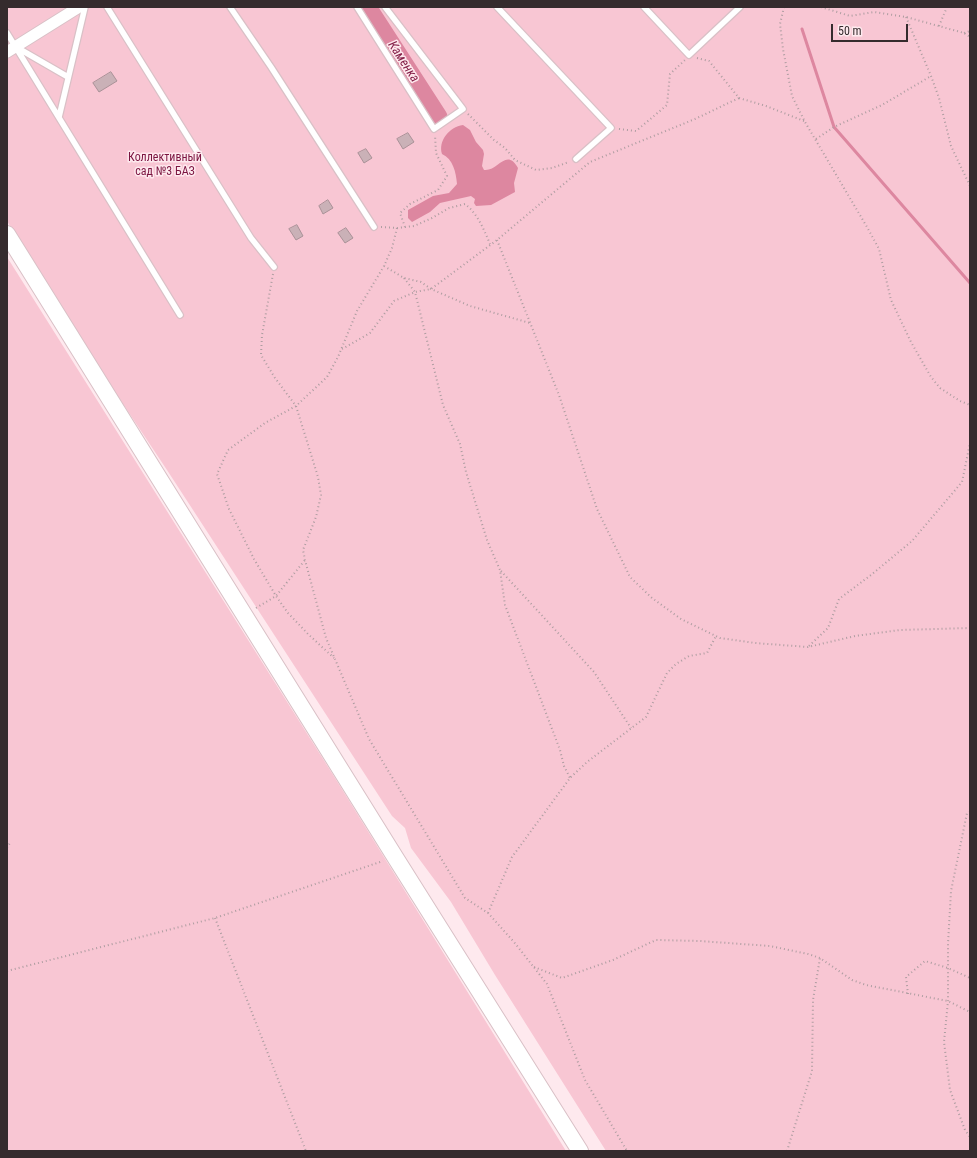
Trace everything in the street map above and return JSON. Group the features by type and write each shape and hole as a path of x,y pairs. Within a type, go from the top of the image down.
{"main road":[{"path":"7,234 580,1151"}],"street":[{"path":"11,50 79,7"}],"lane":[{"path":"59,117 85,7"},
{"path":"107,7 251,238 274,267"},
{"path":"230,7 271,67 374,227"},
{"path":"357,7 434,129 463,109 385,7"},
{"path":"497,7 611,128 576,159"},
{"path":"644,7 689,56 740,7"},
{"path":"7,33 11,50 59,117 180,315"},
{"path":"11,50 68,77"}],"path":[{"path":"784,7 780,24 792,96 805,122 879,249 891,300 911,342 940,388 960,401 970,405"},
{"path":"821,7 850,16 874,12 906,17 964,33 970,37"},
{"path":"939,26 947,7"},
{"path":"906,17 939,98 951,146 970,186"},
{"path":"964,33 970,31"},
{"path":"611,128 636,131 667,105 670,74 689,56 709,62 739,98 766,106 805,122"},
{"path":"816,139 834,127 882,105 931,76"},
{"path":"342,350 370,333 394,301 415,292 431,289 490,244 498,240 590,162 695,119 739,98"},
{"path":"463,109 516,160 536,170 552,168 576,159"},
{"path":"405,227 400,213 410,204 438,190 447,176 436,154 434,129"},
{"path":"374,227 397,228 414,226 449,208 465,204 472,209 483,227 490,244"},
{"path":"335,659 288,613 276,596 254,559 229,509 216,474 228,450 265,423 296,406 327,377 342,350 357,311 384,266 392,248 397,228"},
{"path":"498,240 559,395 597,509 630,577 652,598 681,619 720,638 755,643 808,647 855,636 900,630 970,628"},
{"path":"384,266 404,278 421,282 431,289 470,306 530,323"},
{"path":"274,267 262,335 261,355 275,378 296,406 318,477 320,495 316,517 303,550 326,638 369,739 464,898 488,914 514,942 547,984 585,1080 627,1151"},
{"path":"404,278 415,292 443,405 460,444 466,472 487,540 500,570 505,605 560,750 564,766 570,778"},
{"path":"808,647 828,628 839,598 912,541 962,482 970,443"},
{"path":"244,614 276,596 305,560"},
{"path":"500,570 594,672 631,728"},
{"path":"488,914 512,857 570,778 587,762 646,717 667,673 676,664 689,656 707,653 716,636"},
{"path":"970,812 967,813 951,890 948,944 948,1001 944,1042 950,1090 965,1130 970,1137"},
{"path":"7,848 10,841"},
{"path":"7,971 215,918 395,857"},
{"path":"215,918 306,1151"},
{"path":"533,966 562,978 613,960 656,940 700,941 770,946 820,958 833,965 852,980 866,985 948,1001 970,1012"},
{"path":"787,1151 812,1071 813,1000 820,958"},
{"path":"908,994 906,977 925,961 948,968 970,978"}],"green space":[{"name":"Коллективный сад №3 БАЗ","path":"7,7 970,7 970,1151 606,1151 495,975 451,902 411,848 405,828 392,816 95,362 7,221"},
{"path":"7,257 335,778 566,1151 7,1151"}],"shaded area":[{"path":"463,125 470,130 476,142 483,150 484,154 482,166 484,170 494,168 506,160 514,162 518,168 514,183 515,192 491,205 476,206 474,203 475,199 471,196 440,203 430,212 412,222 408,218 408,210 433,196 449,193 457,184 453,166 449,159 442,154 441,149 446,135 458,126"}],"building":[{"path":"111,72 117,81 99,92 93,83"},
{"path":"408,133 414,142 403,149 397,139"},
{"path":"366,149 372,158 364,163 358,153"},
{"path":"328,200 333,208 323,214 319,206"},
{"path":"297,225 303,236 296,240 289,229"},
{"path":"346,228 353,238 345,243 338,233"}],"waterway":[{"name":"Каменка","path":"367,7 438,117"},
{"path":"802,29 834,127 970,283"}]}
